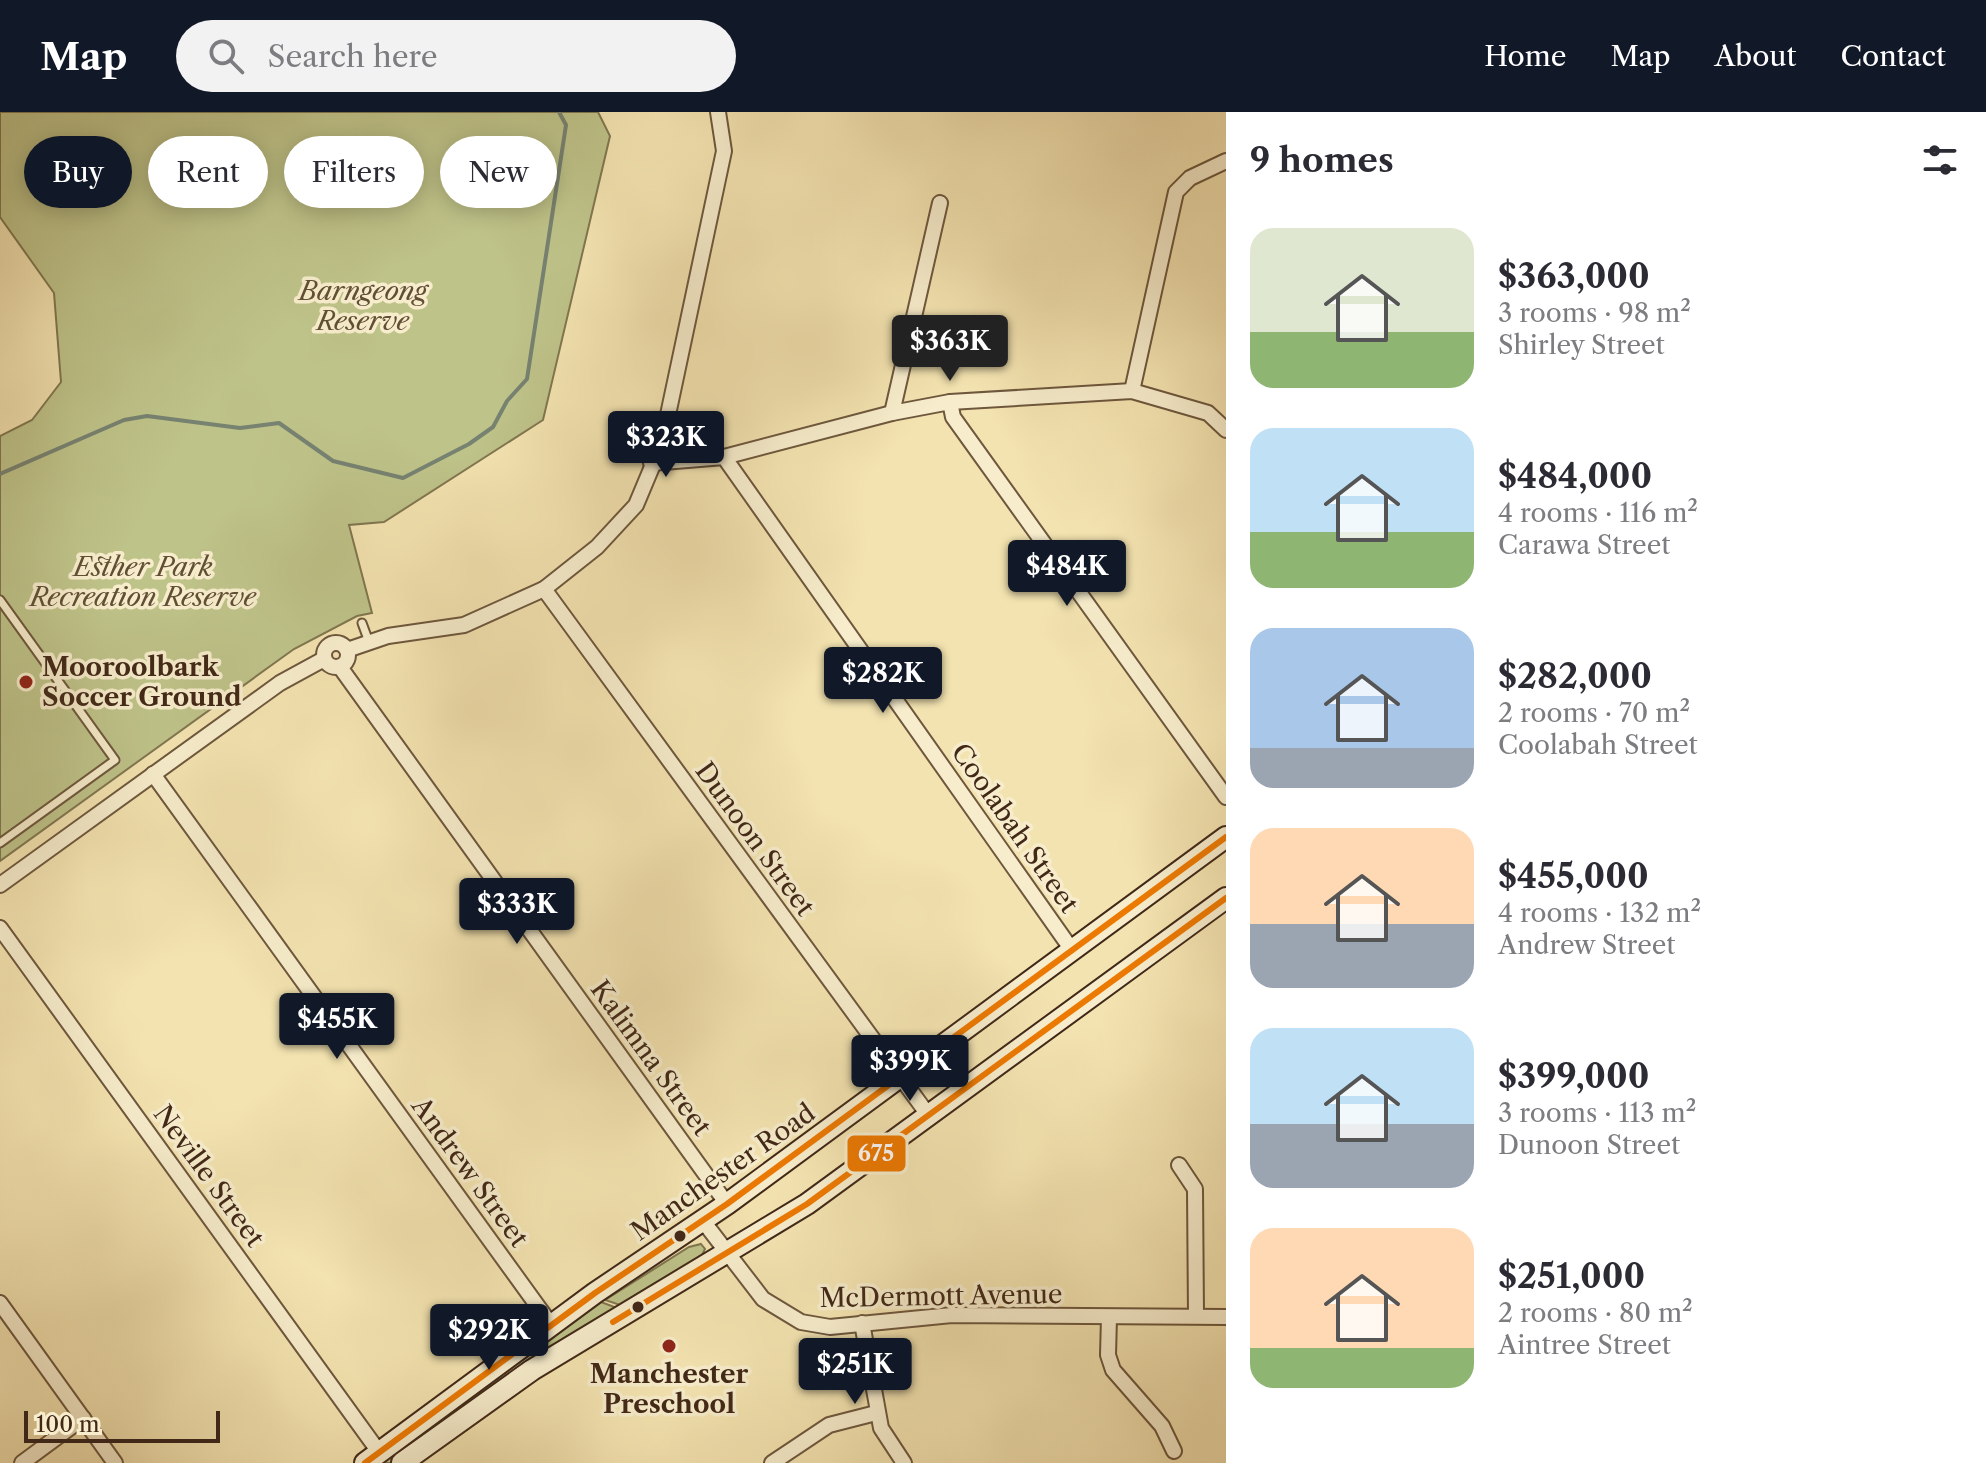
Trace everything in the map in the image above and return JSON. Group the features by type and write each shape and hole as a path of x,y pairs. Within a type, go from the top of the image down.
{"main road":[{"name":"Manchester Road","path":"372,1458 552,1326 727,1204 1226,837"},
{"path":"404,1462 532,1370 728,1255 807,1204 1226,898"}],"street":[{"path":"347,650 369,642 464,625 544,589 597,547 636,505 651,463 662,443 724,151 718,112"},
{"path":"1132,391 1176,192 1190,178 1226,161"},
{"path":"892,413 940,203"},
{"path":"651,463 684,463 724,457 892,413 950,402 1132,391 1208,413 1226,430"},
{"path":"950,402 953,417 1226,797"},
{"name":"Coolabah Street","path":"724,457 1072,950"},
{"name":"Dunoon Street","path":"544,589 929,1116"},
{"path":"332,643 340,643 347,650 347,661 340,667 329,666 324,659 325,648 332,643"},
{"path":"0,885 280,683 324,659"},
{"name":"Kalimna Street","path":"340,667 727,1204"},
{"name":"Andrew Street","path":"153,774 552,1326"},
{"name":"Neville Street","path":"0,928 372,1458"},
{"path":"1179,1165 1195,1189 1196,1316"},
{"name":"McDermott Avenue","path":"703,1221 763,1299 801,1322 830,1327 952,1315 1226,1317"},
{"path":"0,1303 115,1463"},
{"path":"1109,1317 1108,1355 1113,1370 1162,1426 1174,1451"},
{"path":"862,1323 876,1413 889,1444 904,1463"},
{"path":"772,1463 829,1425 876,1413"},
{"path":"22,1463 83,1418"}],"lane":[{"path":"0,600 115,760 0,843"},
{"path":"362,623 369,642"}],"green space":[{"name":"Barngeong Reserve","path":"0,112 598,112 610,136 543,420 384,522 349,525 372,613 357,616 294,649 0,861 0,436 32,420 61,382 54,293 0,217"},
{"path":"701,1244 705,1249 700,1259 620,1305 605,1300 689,1247"},
{"path":"601,1302 617,1308 487,1391 390,1463 375,1463"}],"waterway":[{"path":"0,474 124,420 147,416 240,428 279,423 333,461 403,478 469,444 493,427 507,401 527,379 566,125 559,112"}],"transit line":[{"name":"675","path":"365,1463 595,1293 727,1204 1226,837"},
{"name":"675","path":"613,1322 807,1204 1226,898"}],"place":[{"name":"Mooroolbark Soccer Ground","path":"26,682"},
{"name":"Manchester Preschool","path":"669,1346"}],"park label":[{"name":"Esther Park Recreation Reserve","path":"143,582"}]}
